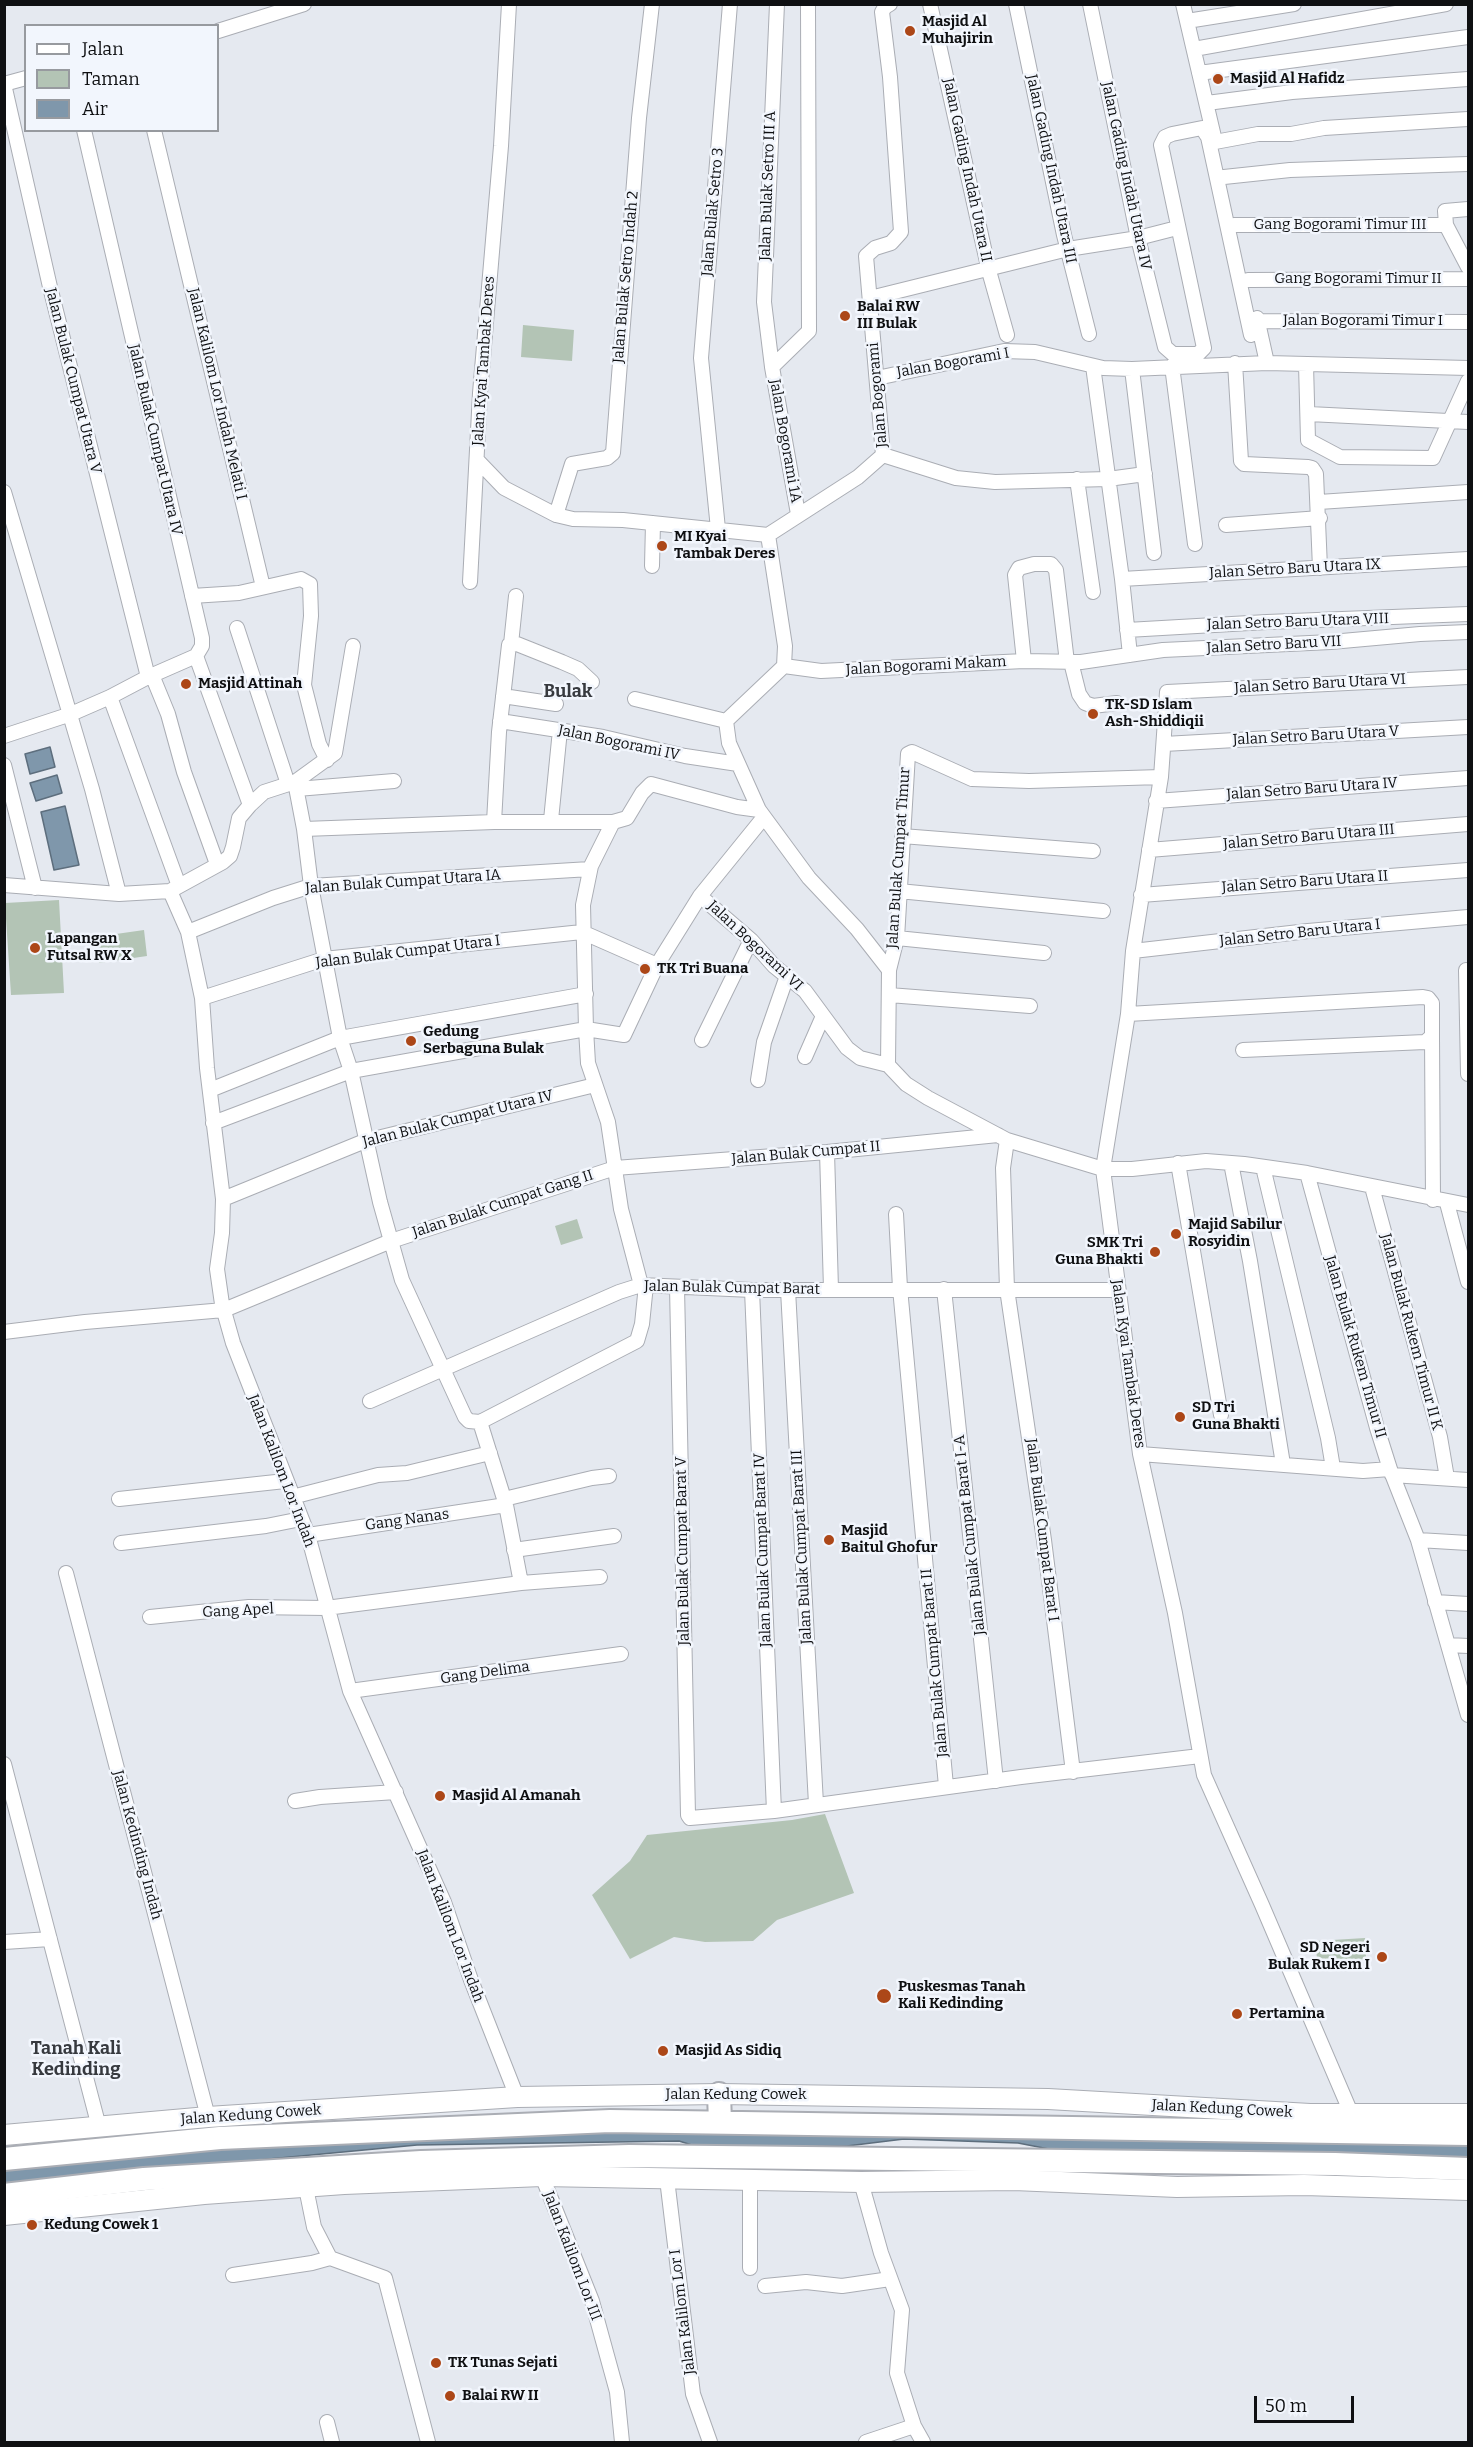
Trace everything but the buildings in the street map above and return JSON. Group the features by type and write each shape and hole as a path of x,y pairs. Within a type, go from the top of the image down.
{"highway":[{"path":"718,2094 720,2122"},
{"name":"Jalan Kedung Cowek","path":"4,2159 220,2138 610,2121 720,2122 862,2140 896,2139 1335,2175 1468,2169"},
{"name":"Jalan Kedung Cowek","path":"4,2195 145,2190 410,2163 629,2156 862,2140 1355,2123 1468,2134"}],"main road":[{"name":"Jalan Kedung Cowek","path":"4,2135 208,2116 517,2097 718,2094 1048,2100 1253,2112 1355,2123 1468,2114"},
{"name":"Jalan Kedung Cowek","path":"4,2215 145,2190 204,2194 344,2184 542,2176 861,2182 1020,2180 1177,2187 1335,2175 1468,2190"}],"street":[{"path":"219,31 304,4"},
{"name":"Jalan Kyai Tambak Deres","path":"508,4 501,146 480,393 478,461 504,488 556,515 573,519 653,523 768,535"},
{"name":"Jalan Bulak Setro Indah 2","path":"556,515 572,464 606,458 613,453 639,118 652,4"},
{"name":"Jalan Bulak Setro 3","path":"718,529 705,419 701,358 730,4"},
{"name":"Jalan Bulak Setro III A","path":"772,367 764,302 777,4"},
{"path":"772,367 809,331 808,4"},
{"name":"Jalan Bogorami","path":"768,535 858,477 883,455 866,256 874,248 891,243 901,232 890,77 882,12 890,4"},
{"name":"Jalan Gading Indah Utara II","path":"930,4 989,271 1007,335"},
{"name":"Jalan Gading Indah Utara III","path":"1016,4 1068,249 1089,334"},
{"name":"Jalan Gading Indah Utara IV","path":"1090,4 1138,238 1165,347 1173,354 1198,354 1204,348 1177,228"},
{"path":"1184,4 1267,363"},
{"path":"1187,21 1294,4"},
{"path":"1194,50 1446,4"},
{"path":"1199,73 1468,37"},
{"path":"4,84 24,79"},
{"path":"1207,103 1292,92 1468,79"},
{"name":"Jalan Bulak Cumpat Utara V","path":"4,84 50,287 150,676 218,864"},
{"path":"1215,142 1258,134 1291,134 1324,128 1468,118"},
{"path":"870,298 989,271 1068,249 1138,238 1177,228 1161,145 1165,137 1172,134 1202,128 1208,137 1251,334"},
{"name":"Jalan Bulak Cumpat Utara IV","path":"84,132 202,638 202,646 196,656"},
{"name":"Jalan Kalilom Lor Indah Melati I","path":"154,132 263,587"},
{"path":"1224,177 1290,170 1468,164"},
{"path":"1468,209 1445,211 1446,225 1465,252 1468,267"},
{"name":"Gang Bogorami Timur III","path":"1234,225 1446,225"},
{"name":"Gang Bogorami Timur II","path":"1248,280 1468,279"},
{"name":"Jalan Bogorami Timur I","path":"1257,321 1468,322"},
{"name":"Jalan Bogorami I","path":"877,378 1004,351 1035,352 1093,366 1132,369 1235,363 1468,368"},
{"path":"1235,363 1241,461 1244,464 1312,468 1317,474 1320,568"},
{"path":"1306,364 1309,442 1340,457 1433,458 1451,423 1468,381"},
{"path":"1093,366 1130,655"},
{"path":"1172,366 1195,544"},
{"name":"Jalan Bogorami 1A","path":"772,367 798,514"},
{"path":"1132,369 1154,553"},
{"path":"1308,414 1451,423 1468,422"},
{"path":"883,455 956,478 995,482 1108,479 1145,474"},
{"path":"470,582 478,461"},
{"path":"1077,479 1093,592"},
{"path":"4,492 71,714 119,894"},
{"path":"1319,502 1468,492"},
{"path":"1226,525 1320,518"},
{"path":"652,566 653,523"},
{"path":"726,721 784,666 785,646 768,535"},
{"name":"Jalan Setro Baru Utara IX","path":"1122,579 1468,559"},
{"path":"1024,661 1015,575 1019,568 1034,564 1051,564 1056,570 1079,694 1085,703 1093,706 1117,703"},
{"path":"192,596 239,593 301,579 310,584 311,616 304,685 319,744 327,760"},
{"path":"494,822 500,721 508,648 512,644 516,596"},
{"name":"Jalan Setro Baru Utara VIII","path":"1127,630 1468,614"},
{"path":"237,628 293,785 304,829 311,886 340,1038 351,1071 365,1142 402,1280 465,1417 469,1421 480,1422 637,1341 642,1324 643,1285 621,1209 608,1122 588,1063 586,1029 583,905 590,869 613,822"},
{"name":"Jalan Setro Baru VII","path":"1073,662 1163,650 1331,642 1468,632"},
{"path":"512,644 578,669 592,682"},
{"path":"293,785 335,753 353,646"},
{"path":"4,736 71,714 196,656 250,806"},
{"name":"Jalan Bogorami Makam","path":"784,666 821,671 1024,661 1073,662"},
{"name":"Jalan Setro Baru Utara VI","path":"1164,744 1166,695 1171,691 1468,677"},
{"path":"504,696 556,704"},
{"path":"110,697 174,889"},
{"path":"635,699 726,721"},
{"name":"Jalan Bogorami IV","path":"500,721 603,736 685,756 738,764"},
{"path":"726,721 729,743 762,813 809,878 856,929 889,970 888,1065 906,1084 1002,1138 1103,1169 1132,1169 1178,1163 1231,1163 1307,1173 1447,1203 1468,1205"},
{"name":"Jalan Setro Baru Utara V","path":"1164,744 1468,727"},
{"path":"551,820 560,730"},
{"path":"1103,1169 1128,1014 1133,951 1161,777 1164,744"},
{"name":"Jalan Bulak Cumpat Timur","path":"889,970 897,938 906,756 910,752 972,779 1029,781 1161,777"},
{"path":"4,765 36,888"},
{"name":"Jalan Setro Baru Utara IV","path":"1156,801 1468,778"},
{"path":"4,885 119,894 174,889 230,856 238,818 264,792 293,785 394,781"},
{"path":"304,829 551,820 613,822 627,818 642,793 651,784 762,813"},
{"path":"213,1123 351,1071 586,1029 622,1036 625,1034 657,965 700,896 762,813"},
{"name":"Jalan Setro Baru Utara III","path":"1149,850 1468,824"},
{"path":"902,836 1093,851"},
{"name":"Jalan Bulak Cumpat Utara IA","path":"188,932 273,898 311,886 590,869"},
{"name":"Jalan Setro Baru Utara II","path":"1141,895 1468,870"},
{"name":"Jalan Kalilom Lor Indah","path":"174,889 188,932 202,998 213,1123 223,1198 222,1233 217,1269 224,1310 233,1343 308,1535 350,1691 444,1902 474,1989 517,2097"},
{"path":"899,891 1102,911"},
{"name":"Jalan Bogorami VI","path":"700,896 805,991 853,1053 860,1058 888,1065"},
{"name":"Jalan Setro Baru Utara I","path":"1133,951 1308,931 1468,917"},
{"path":"582,932 657,965"},
{"name":"Jalan Bulak Cumpat Utara I","path":"202,998 324,959 582,932"},
{"path":"897,938 1044,953"},
{"path":"702,1040 751,940"},
{"path":"1466,970 1468,1074"},
{"path":"758,1080 764,1042 787,976"},
{"path":"210,1090 340,1038 585,994"},
{"path":"889,995 1029,1006"},
{"path":"1128,1014 1428,998 1432,1003 1433,1200"},
{"path":"805,1057 823,1016"},
{"path":"1243,1050 1425,1042 1432,1036"},
{"name":"Jalan Bulak Cumpat Utara IV","path":"223,1198 365,1142 595,1085"},
{"name":"Jalan Bulak Cumpat II","path":"615,1168 1002,1138"},
{"name":"Jalan Bulak Cumpat Barat I","path":"1002,1138 1008,1289 1044,1540 1073,1772"},
{"path":"827,1152 831,1289"},
{"path":"1178,1163 1221,1415"},
{"path":"1231,1163 1250,1261 1282,1464"},
{"path":"1263,1167 1328,1438 1333,1468"},
{"name":"Jalan Bulak Cumpat Gang II","path":"4,1332 224,1310 391,1241 615,1168"},
{"name":"Jalan Kyai Tambak Deres","path":"1103,1169 1140,1454 1175,1612 1204,1775 1355,2123"},
{"name":"Jalan Bulak Rukem Timur II","path":"1307,1173 1391,1472 1418,1540 1448,1645 1465,1687 1468,1715"},
{"name":"Jalan Bulak Rukem Timur II K","path":"1372,1186 1440,1437 1447,1478"},
{"path":"1447,1203 1468,1282"},
{"name":"Jalan Bulak Cumpat Barat II","path":"896,1214 900,1288 946,1786"},
{"name":"Jalan Bulak Cumpat Barat","path":"370,1401 443,1367 619,1292 643,1285 752,1290 900,1288 1117,1290"},
{"name":"Jalan Bulak Cumpat Barat V","path":"678,1287 688,1815 691,1818 774,1811"},
{"name":"Jalan Bulak Cumpat Barat I-A","path":"944,1289 996,1781"},
{"name":"Jalan Bulak Cumpat Barat IV","path":"752,1290 774,1811"},
{"name":"Jalan Bulak Cumpat Barat III","path":"788,1290 816,1804"},
{"path":"480,1422 505,1502 521,1583"},
{"path":"292,1497 369,1477 407,1473 489,1453"},
{"path":"1140,1454 1391,1472 1468,1480"},
{"name":"Gang Nanas","path":"308,1535 505,1502 592,1478 609,1476"},
{"path":"119,1499 285,1481"},
{"path":"121,1543 266,1526 301,1519"},
{"path":"514,1550 614,1536"},
{"path":"1418,1540 1468,1543"},
{"name":"Jalan Kedinding Indah","path":"66,1573 208,2116"},
{"name":"Gang Apel","path":"150,1617 249,1607 327,1608 521,1583 600,1577"},
{"path":"1435,1602 1468,1604"},
{"path":"1448,1645 1468,1646"},
{"name":"Gang Delima","path":"350,1691 621,1654"},
{"path":"774,1811 946,1786 1200,1756"},
{"path":"4,1764 99,2127"},
{"path":"295,1801 396,1792"},
{"path":"4,1942 50,1939"},
{"name":"Jalan Kalilom Lor III","path":"542,2176 592,2301 617,2392 622,2442"},
{"name":"Jalan Kalilom Lor I","path":"667,2179 693,2394 710,2442"},
{"path":"750,2181 750,2268"},
{"path":"861,2182 890,2279 902,2310 897,2373 914,2426 923,2442"},
{"path":"306,2188 314,2227 330,2258"},
{"path":"233,2275 312,2263 330,2258 385,2278 428,2442"},
{"path":"765,2286 806,2282 842,2286 890,2279"},
{"path":"327,2422 332,2442"},
{"path":"866,2442 914,2426"}],"green space":[{"path":"523,325 574,330 572,361 521,357"},
{"name":"Lapangan Futsal RW X","path":"59,900 64,993 11,995 5,903"},
{"path":"144,930 147,956 99,963 95,937"},
{"path":"577,1219 583,1238 561,1245 555,1226"},
{"path":"825,1814 854,1893 777,1920 753,1941 705,1942 674,1937 630,1959 592,1895 630,1861 647,1835 792,1820"},
{"path":"1365,1938 1366,1959 1317,1962 1316,1941"}],"water":[{"path":"50,747 55,767 30,774 25,754"},
{"path":"57,775 62,793 36,801 30,783"},
{"path":"65,806 79,865 54,870 41,812"},
{"path":"578,2128 1468,2141 1468,2158 1054,2150 1018,2143 904,2139 847,2146 695,2146 679,2141 417,2145 5,2184 5,2166 143,2153"}],"place":[{"name":"Masjid Al Muhajirin","path":"910,31"},
{"name":"Masjid Al Hafidz","path":"1218,79"},
{"name":"Balai RW III Bulak","path":"845,316"},
{"name":"MI Kyai Tambak Deres","path":"662,546"},
{"name":"Masjid Attinah","path":"186,684"},
{"name":"TK-SD Islam Ash-Shiddiqii","path":"1093,714"},
{"name":"Lapangan Futsal RW X","path":"35,948"},
{"name":"TK Tri Buana","path":"645,969"},
{"name":"Gedung Serbaguna Bulak","path":"411,1041"},
{"name":"Majid Sabilur Rosyidin","path":"1176,1234"},
{"name":"SMK Tri Guna Bhakti","path":"1155,1252"},
{"name":"SD Tri Guna Bhakti","path":"1180,1417"},
{"name":"Masjid Baitul Ghofur","path":"829,1540"},
{"name":"Masjid Al Amanah","path":"440,1796"},
{"name":"SD Negeri Bulak Rukem I","path":"1382,1957"},
{"name":"Puskesmas Tanah Kali Kedinding","path":"884,1996"},
{"name":"Pertamina","path":"1237,2014"},
{"name":"Masjid As Sidiq","path":"663,2051"},
{"name":"Kedung Cowek 1","path":"32,2225"},
{"name":"TK Tunas Sejati","path":"436,2363"},
{"name":"Balai RW II","path":"450,2396"}],"district":[{"name":"Bulak","path":"568,692"},
{"name":"Tanah Kali Kedinding","path":"76,2059"}]}
